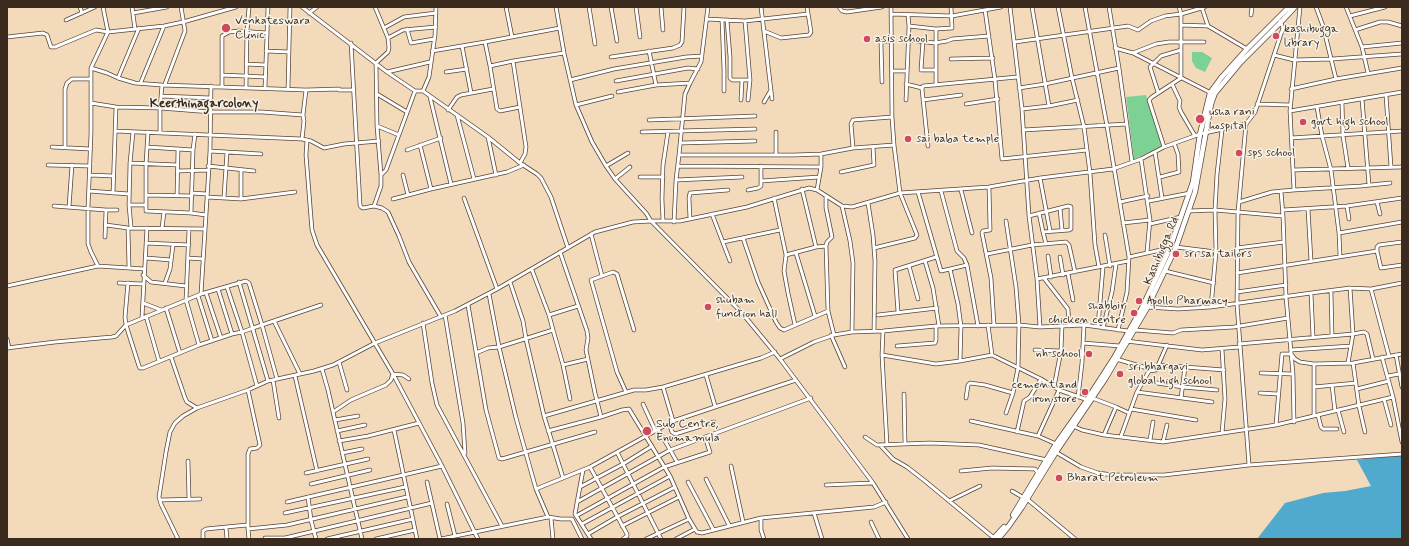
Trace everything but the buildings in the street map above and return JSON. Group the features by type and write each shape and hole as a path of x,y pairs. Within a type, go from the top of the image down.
{"main road":[{"name":"Kashibugga Rd","path":"1212,93 1279,20 1289,7"},
{"name":"Kashibugga Rd","path":"994,539 1008,527 1054,451 1090,400 1126,341 1135,330 1182,217 1190,193 1211,104 1212,93 1220,78 1247,49 1295,7"},
{"name":"Kashibugga Rd","path":"1115,359 1120,346 1126,341 1128,331 1145,307 1165,271 1176,247 1195,192 1203,133"},
{"name":"Kashibugga Rd","path":"1054,451 1056,444 1072,426"}],"street":[{"path":"80,7 82,13"},
{"path":"66,20 95,7"},
{"path":"98,266 88,244 88,208 90,175 91,68 108,32 103,7"},
{"path":"118,78 137,28 132,13 132,7"},
{"path":"132,13 164,7"},
{"path":"160,132 160,108 163,85 185,31 181,7"},
{"path":"7,37 43,33 47,35 50,45 53,47 96,30 108,32 164,26 236,7"},
{"path":"246,87 249,7"},
{"path":"265,88 268,7"},
{"path":"288,89 290,7"},
{"path":"302,7 414,91 423,91 448,110 457,114 537,174 549,192 568,248"},
{"path":"309,13 317,7"},
{"path":"374,7 388,38 389,48 388,52 376,63 377,126 381,186 374,206"},
{"path":"423,91 429,77 436,27 436,7"},
{"path":"506,7 512,37"},
{"path":"556,7 564,53 576,105 592,142 606,166 615,179 646,213 651,221 742,313 775,352 873,482 908,539"},
{"path":"589,7 595,44"},
{"path":"611,7 617,41"},
{"path":"636,7 640,37"},
{"path":"661,7 663,30"},
{"path":"611,57 673,48 681,44 684,7"},
{"path":"674,222 676,180 685,94 698,69 702,56 708,7"},
{"path":"761,7 772,99"},
{"path":"764,31 781,38 809,34 811,32 807,7"},
{"path":"839,7 842,11 847,12 882,7"},
{"path":"874,248 916,237 916,233 900,193 894,145 892,117 891,7"},
{"path":"909,26 936,29 952,28 951,7"},
{"path":"892,14 952,16 1001,7"},
{"path":"1010,7 1015,42 1017,77 1022,109 1026,157 1026,181 1032,246 1037,279 1040,327"},
{"path":"1032,7 1049,106"},
{"path":"1058,7 1072,78 1084,127 1090,173 1094,239 1101,267 1098,326"},
{"path":"1085,7 1107,126 1128,257 1126,292 1118,330"},
{"path":"1108,7 1119,68 1132,162"},
{"path":"1179,7 1181,14 1181,78"},
{"path":"1251,15 1252,7"},
{"path":"1294,190 1290,105 1300,7"},
{"path":"1316,7 1323,26 1336,79"},
{"path":"1346,7 1362,47 1368,73"},
{"path":"1350,16 1385,7"},
{"path":"1015,42 1128,26 1138,30 1151,21 1165,16 1181,14 1203,8 1208,26"},
{"path":"986,10 996,80 1002,159 1087,150"},
{"path":"384,28 404,17 436,13"},
{"path":"706,19 745,21 808,14"},
{"path":"906,100 909,26 908,15"},
{"path":"722,20 724,91"},
{"path":"727,20 730,78 732,80 750,80"},
{"path":"1249,464 1245,430 1239,326 1236,304 1238,212 1246,124 1255,112 1283,28 1279,20"},
{"path":"745,21 750,80 748,100"},
{"path":"1355,30 1380,22 1388,22 1402,26"},
{"path":"1181,25 1208,26 1247,49"},
{"path":"141,82 164,26"},
{"path":"388,38 407,29 436,27"},
{"path":"432,50 560,28"},
{"path":"407,29 411,43 434,39"},
{"path":"936,29 936,85"},
{"path":"222,86 222,36 229,32 247,31 267,33"},
{"path":"908,40 935,43 952,39 989,36"},
{"path":"882,82 881,43 882,41 892,41"},
{"path":"923,41 922,70 935,70"},
{"path":"485,42 497,110 520,107"},
{"path":"1133,53 1156,44 1204,42"},
{"path":"350,43 360,205 363,208 374,206 382,208 388,212 409,262 441,317"},
{"path":"1362,47 1402,43"},
{"path":"462,46 471,93"},
{"path":"1115,48 1133,53 1212,93"},
{"path":"1150,67 1162,56 1180,50"},
{"path":"266,51 289,52"},
{"path":"649,51 656,85"},
{"path":"490,66 564,53"},
{"path":"1274,55 1294,60 1364,58 1402,54"},
{"path":"570,80 614,69 702,56"},
{"path":"951,59 993,58"},
{"path":"393,199 507,172 522,164 526,147 514,61"},
{"path":"1149,61 1158,92"},
{"path":"388,72 430,62"},
{"path":"246,64 266,65"},
{"path":"91,68 130,82 163,85 306,90 354,90"},
{"path":"616,81 688,68 698,69"},
{"path":"1019,88 1119,68"},
{"path":"1291,89 1336,79 1402,68"},
{"path":"446,72 467,69"},
{"path":"892,71 907,71"},
{"path":"222,75 265,77"},
{"path":"906,84 922,88 925,86 1017,77"},
{"path":"1164,147 1149,104 1150,98 1181,78"},
{"path":"65,147 65,89 67,82 72,79 91,79"},
{"path":"741,100 742,80"},
{"path":"618,92 656,85 690,82"},
{"path":"1172,84 1180,101 1179,107 1181,112 1195,136"},
{"path":"211,86 210,151 200,295 212,341"},
{"path":"448,110 457,97 493,88"},
{"path":"922,88 928,146"},
{"path":"302,139 304,121 302,115 306,90"},
{"path":"764,102 771,90"},
{"path":"381,175 386,170 414,91"},
{"path":"1290,111 1402,92"},
{"path":"377,94 407,112"},
{"path":"923,100 961,95"},
{"path":"1386,95 1392,167"},
{"path":"161,96 211,98"},
{"path":"576,105 612,96"},
{"path":"430,97 452,184"},
{"path":"966,104 998,99"},
{"path":"1362,99 1369,185"},
{"path":"1022,109 1049,106 1078,100"},
{"path":"91,103 116,107 160,108 211,112 262,112 302,115"},
{"path":"1342,103 1343,136 1348,168"},
{"path":"1257,104 1290,105"},
{"path":"113,193 116,107"},
{"path":"1316,107 1331,170 1339,233 1340,256"},
{"path":"457,114 474,179"},
{"path":"649,120 755,116"},
{"path":"853,148 851,124 853,120 892,117"},
{"path":"1023,130 1127,124"},
{"path":"178,539 160,500 170,432 183,416 197,408 248,390 271,380 296,376 322,369 339,362 375,343 468,305 532,270 590,234 618,225 651,221 674,222 690,219 747,207 809,188 816,190 842,206 852,207 900,193 961,190 989,187 1040,178 1090,173 1113,169 1141,159 1174,143 1203,133 1246,124"},
{"path":"377,126 399,135"},
{"path":"642,132 755,128"},
{"path":"1211,307 1216,252 1215,210 1217,174 1222,130"},
{"path":"115,131 302,139 324,148 344,144 379,141"},
{"path":"1291,138 1343,136 1402,131"},
{"path":"129,268 129,194 133,132"},
{"path":"148,132 146,211 206,215"},
{"path":"663,221 663,177 668,132"},
{"path":"776,132 776,154"},
{"path":"191,213 195,134"},
{"path":"488,137 496,174"},
{"path":"407,150 441,138"},
{"path":"307,140 306,155 312,230 317,245 393,374 402,394 442,466 476,532 478,539"},
{"path":"681,142 755,141"},
{"path":"1160,177 1179,172 1178,154 1174,143"},
{"path":"420,145 431,189"},
{"path":"679,155 821,154 853,148 894,145"},
{"path":"52,147 90,149"},
{"path":"147,147 193,150"},
{"path":"841,172 874,165 873,147"},
{"path":"176,195 178,149"},
{"path":"210,151 261,154"},
{"path":"224,198 226,152"},
{"path":"1155,152 1162,198"},
{"path":"606,166 628,153"},
{"path":"816,190 821,167 821,154"},
{"path":"1141,159 1149,201 1150,224 1147,252"},
{"path":"130,163 178,164"},
{"path":"48,165 90,166"},
{"path":"69,207 72,165"},
{"path":"678,166 761,166 783,168 821,167"},
{"path":"748,190 760,187 761,166"},
{"path":"615,179 630,167"},
{"path":"1293,170 1402,167"},
{"path":"178,171 208,168 254,171"},
{"path":"241,170 241,199"},
{"path":"90,175 113,176"},
{"path":"403,175 408,195"},
{"path":"640,177 663,177"},
{"path":"676,180 742,177"},
{"path":"761,181 819,177"},
{"path":"1040,178 1045,212 1050,232"},
{"path":"1239,202 1272,192 1390,183"},
{"path":"989,187 990,230 982,232 991,278 994,325"},
{"path":"802,189 816,247"},
{"path":"690,219 688,198 690,193 728,190"},
{"path":"961,190 972,233"},
{"path":"89,191 129,194"},
{"path":"941,191 957,252 964,258 967,265 978,326"},
{"path":"1281,191 1286,297 1293,374 1294,422"},
{"path":"146,195 192,195 241,199 295,192"},
{"path":"918,192 941,271 967,265"},
{"path":"1149,201 1190,193"},
{"path":"1120,202 1148,196"},
{"path":"826,197 826,208 832,237 827,242 826,246 828,311 833,335 845,367"},
{"path":"464,198 497,290"},
{"path":"774,198 786,255 784,270 795,325"},
{"path":"1283,210 1348,206 1402,198"},
{"path":"1377,202 1380,214"},
{"path":"868,203 874,248 874,331"},
{"path":"129,205 146,205"},
{"path":"54,206 117,210"},
{"path":"842,206 850,241 853,263 852,332"},
{"path":"1029,216 1068,206 1071,208 1071,229 1043,232"},
{"path":"1348,206 1349,219"},
{"path":"1060,208 1062,230"},
{"path":"1308,209 1311,261"},
{"path":"105,237 106,210"},
{"path":"1189,211 1215,210 1283,216"},
{"path":"162,228 164,212"},
{"path":"1039,213 1046,244"},
{"path":"712,214 730,261"},
{"path":"1150,224 1182,217"},
{"path":"1006,220 1011,249 1019,325 1018,368 1013,393 1006,413"},
{"path":"1123,223 1150,220"},
{"path":"1339,233 1402,222"},
{"path":"106,225 147,228 205,229"},
{"path":"147,228 143,284 144,317 160,361"},
{"path":"189,228 186,300 199,345"},
{"path":"723,242 780,230"},
{"path":"590,234 602,276"},
{"path":"1105,235 1110,266"},
{"path":"743,238 753,270 780,328 784,330 828,311"},
{"path":"987,254 1011,249 1068,242 1075,272"},
{"path":"1238,248 1284,242"},
{"path":"1402,242 1379,245 1377,247 1381,268 1402,265"},
{"path":"146,243 189,246"},
{"path":"165,283 173,245"},
{"path":"786,255 816,247 826,246"},
{"path":"1128,257 1176,247 1216,252"},
{"path":"1237,273 1377,251"},
{"path":"560,252 587,331 588,338 586,350 601,417"},
{"path":"796,253 815,316"},
{"path":"1048,256 1051,277"},
{"path":"898,312 894,271 899,268 936,257"},
{"path":"1060,257 1063,275"},
{"path":"146,258 171,260"},
{"path":"188,258 203,259"},
{"path":"897,346 935,343 936,340 938,326 937,308 925,261"},
{"path":"1037,279 1110,266 1128,261"},
{"path":"1103,328 1112,292 1116,264"},
{"path":"7,286 98,266 144,268"},
{"path":"909,266 918,299"},
{"path":"950,269 962,327 960,361"},
{"path":"532,270 549,315 563,365 570,399"},
{"path":"1165,271 1214,283"},
{"path":"626,392 618,372 591,280 613,272 617,274 634,330"},
{"path":"1068,274 1073,300"},
{"path":"144,275 151,282 186,286"},
{"path":"1044,278 1068,309 1069,326"},
{"path":"7,339 8,348 112,337 116,336 126,325 144,317 200,295 246,281 249,283 277,379"},
{"path":"119,282 143,284"},
{"path":"239,282 271,380 279,418"},
{"path":"510,282 523,320 544,416 563,478"},
{"path":"128,283 125,317 126,325 140,368 199,345 242,332 322,304"},
{"path":"1145,307 1178,309 1211,307 1350,288 1372,289 1402,283"},
{"path":"1237,292 1286,285"},
{"path":"227,287 242,332 257,386"},
{"path":"1348,363 1353,334 1350,288"},
{"path":"218,289 232,334"},
{"path":"1372,289 1389,356"},
{"path":"1331,291 1332,336"},
{"path":"206,293 221,338"},
{"path":"1311,293 1313,337"},
{"path":"489,294 499,346 516,418 536,489 550,517 553,539"},
{"path":"143,303 161,310"},
{"path":"468,305 486,410 498,456 502,459 595,432"},
{"path":"549,315 578,306"},
{"path":"166,308 180,353"},
{"path":"878,315 937,308"},
{"path":"445,315 463,423 465,455"},
{"path":"780,359 799,349 833,335 852,332 938,326 962,327 1019,325 1040,327 1084,325 1128,331 1135,330 1173,333 1181,330 1215,329 1288,318"},
{"path":"274,321 300,374"},
{"path":"423,323 429,353 432,383 437,405 502,526"},
{"path":"988,325 992,356"},
{"path":"1078,397 1084,325"},
{"path":"1054,387 1060,351 1062,326"},
{"path":"476,353 488,348 526,339 553,330"},
{"path":"883,331 882,355 887,445"},
{"path":"1126,341 1202,350 1222,349 1239,345 1290,339 1366,332 1373,359"},
{"path":"1083,343 1120,346"},
{"path":"1115,359 1147,368 1149,371 1155,370 1167,345"},
{"path":"1276,425 1281,373 1281,356 1291,352 1351,346"},
{"path":"1222,349 1225,399 1222,433"},
{"path":"1035,350 1060,351"},
{"path":"544,416 637,389 646,390 663,387 761,358 775,352"},
{"path":"1291,352 1294,359 1300,362 1314,364 1353,363 1402,354"},
{"path":"882,355 936,364 992,356 1041,379 1059,390 1078,397 1116,407 1129,413"},
{"path":"1396,355 1402,386"},
{"path":"171,357 184,398 187,402 197,408"},
{"path":"1382,357 1393,397 1402,442"},
{"path":"563,365 588,359"},
{"path":"339,362 347,390"},
{"path":"1353,363 1359,406 1365,432"},
{"path":"1159,364 1224,370"},
{"path":"1314,364 1316,416 1320,428 1337,429"},
{"path":"1181,398 1185,367"},
{"path":"322,369 362,539"},
{"path":"1121,436 1137,392 1149,371"},
{"path":"1261,373 1293,374"},
{"path":"393,374 403,375 409,379"},
{"path":"333,412 351,400 386,385 391,380 393,374"},
{"path":"1388,376 1400,374"},
{"path":"706,375 715,406"},
{"path":"296,376 317,471"},
{"path":"1017,432 1024,402 1030,397 1041,379"},
{"path":"536,489 590,467 671,422 796,380"},
{"path":"1144,381 1217,390"},
{"path":"1357,389 1389,381"},
{"path":"966,398 968,385 970,383 985,385 1013,393"},
{"path":"1314,387 1356,383"},
{"path":"1332,385 1336,410 1344,432"},
{"path":"663,387 673,434 714,422"},
{"path":"248,390 260,445 257,448 250,449 248,454 247,527 249,539"},
{"path":"1038,436 1059,390"},
{"path":"1137,392 1212,402"},
{"path":"1260,392 1278,394"},
{"path":"904,394 905,444"},
{"path":"1072,426 1082,430 1104,434 1163,442 1294,422 1336,410 1359,406 1393,397"},
{"path":"578,502 670,450 810,398"},
{"path":"1384,399 1391,425"},
{"path":"643,404 676,462"},
{"path":"1104,434 1116,407"},
{"path":"548,431 629,409 670,476 688,519 699,533 761,518 874,507 886,502"},
{"path":"1130,409 1196,420"},
{"path":"335,420 358,416"},
{"path":"971,421 1038,436 1056,444"},
{"path":"1150,440 1153,422"},
{"path":"339,441 394,430 419,423"},
{"path":"337,431 365,425"},
{"path":"1163,442 1167,425"},
{"path":"394,430 402,475 417,539"},
{"path":"576,516 664,467 710,452 705,437"},
{"path":"865,437 877,445 930,443 979,445 1049,460"},
{"path":"880,445 892,459 907,467 994,539"},
{"path":"580,487 623,464 652,446"},
{"path":"342,453 362,449"},
{"path":"1054,451 1071,462 1089,470 1113,475 1164,475 1249,464 1402,454"},
{"path":"617,452 661,539"},
{"path":"306,473 368,459"},
{"path":"188,461 189,499"},
{"path":"287,502 442,466"},
{"path":"731,466 743,522"},
{"path":"590,467 627,534 627,536 623,539"},
{"path":"961,471 992,468 1034,469 1040,474"},
{"path":"310,484 370,470"},
{"path":"583,470 575,514 591,539"},
{"path":"582,524 670,476"},
{"path":"706,479 729,525"},
{"path":"426,482 441,539 550,517 572,519 582,539"},
{"path":"688,482 713,529"},
{"path":"826,485 873,482"},
{"path":"949,501 980,486"},
{"path":"285,513 405,487"},
{"path":"588,534 617,516 675,488"},
{"path":"1012,491 1026,498 1075,539"},
{"path":"308,497 311,520 316,539"},
{"path":"203,539 203,531 205,529 287,525 408,497"},
{"path":"622,526 679,497"},
{"path":"160,500 200,499"},
{"path":"265,538 285,538 432,503"},
{"path":"447,504 455,536"},
{"path":"814,513 822,539"},
{"path":"761,518 761,530 764,539"},
{"path":"327,539 413,519"},
{"path":"646,539 688,519"},
{"path":"871,522 879,539"},
{"path":"226,528 227,539"},
{"path":"676,539 695,529"},
{"path":"376,539 415,530"}],"green space":[{"path":"1192,52 1202,52 1212,58 1205,72 1196,68 1192,61"},
{"path":"1146,95 1162,147 1134,159 1126,97"}],"water":[{"path":"1402,454 1402,539 1257,539 1285,503 1323,493 1371,486 1357,460"}],"place":[{"name":"Venkateswara Clinic","path":"226,28"},
{"name":"kashibugga library","path":"1276,36"},
{"name":"asis school","path":"867,39"},
{"name":"usha rani hospital","path":"1200,119"},
{"name":"govt high school","path":"1303,122"},
{"name":"sai baba temple","path":"908,139"},
{"name":"sps school","path":"1239,153"},
{"name":"sri sai tailors","path":"1176,254"},
{"name":"Apollo Pharmacy","path":"1139,301"},
{"name":"shubam function hall","path":"708,307"},
{"name":"shabbir chicken centre","path":"1134,313"},
{"name":"nh school","path":"1089,354"},
{"name":"sri bhargavi global high school","path":"1120,374"},
{"name":"cement and iron store","path":"1085,392"},
{"name":"Sub Centre, Enumamula","path":"647,431"},
{"name":"Bharat Petroleum","path":"1059,478"}],"district":[{"name":"Keerthinagarcolony","path":"204,104"}]}
